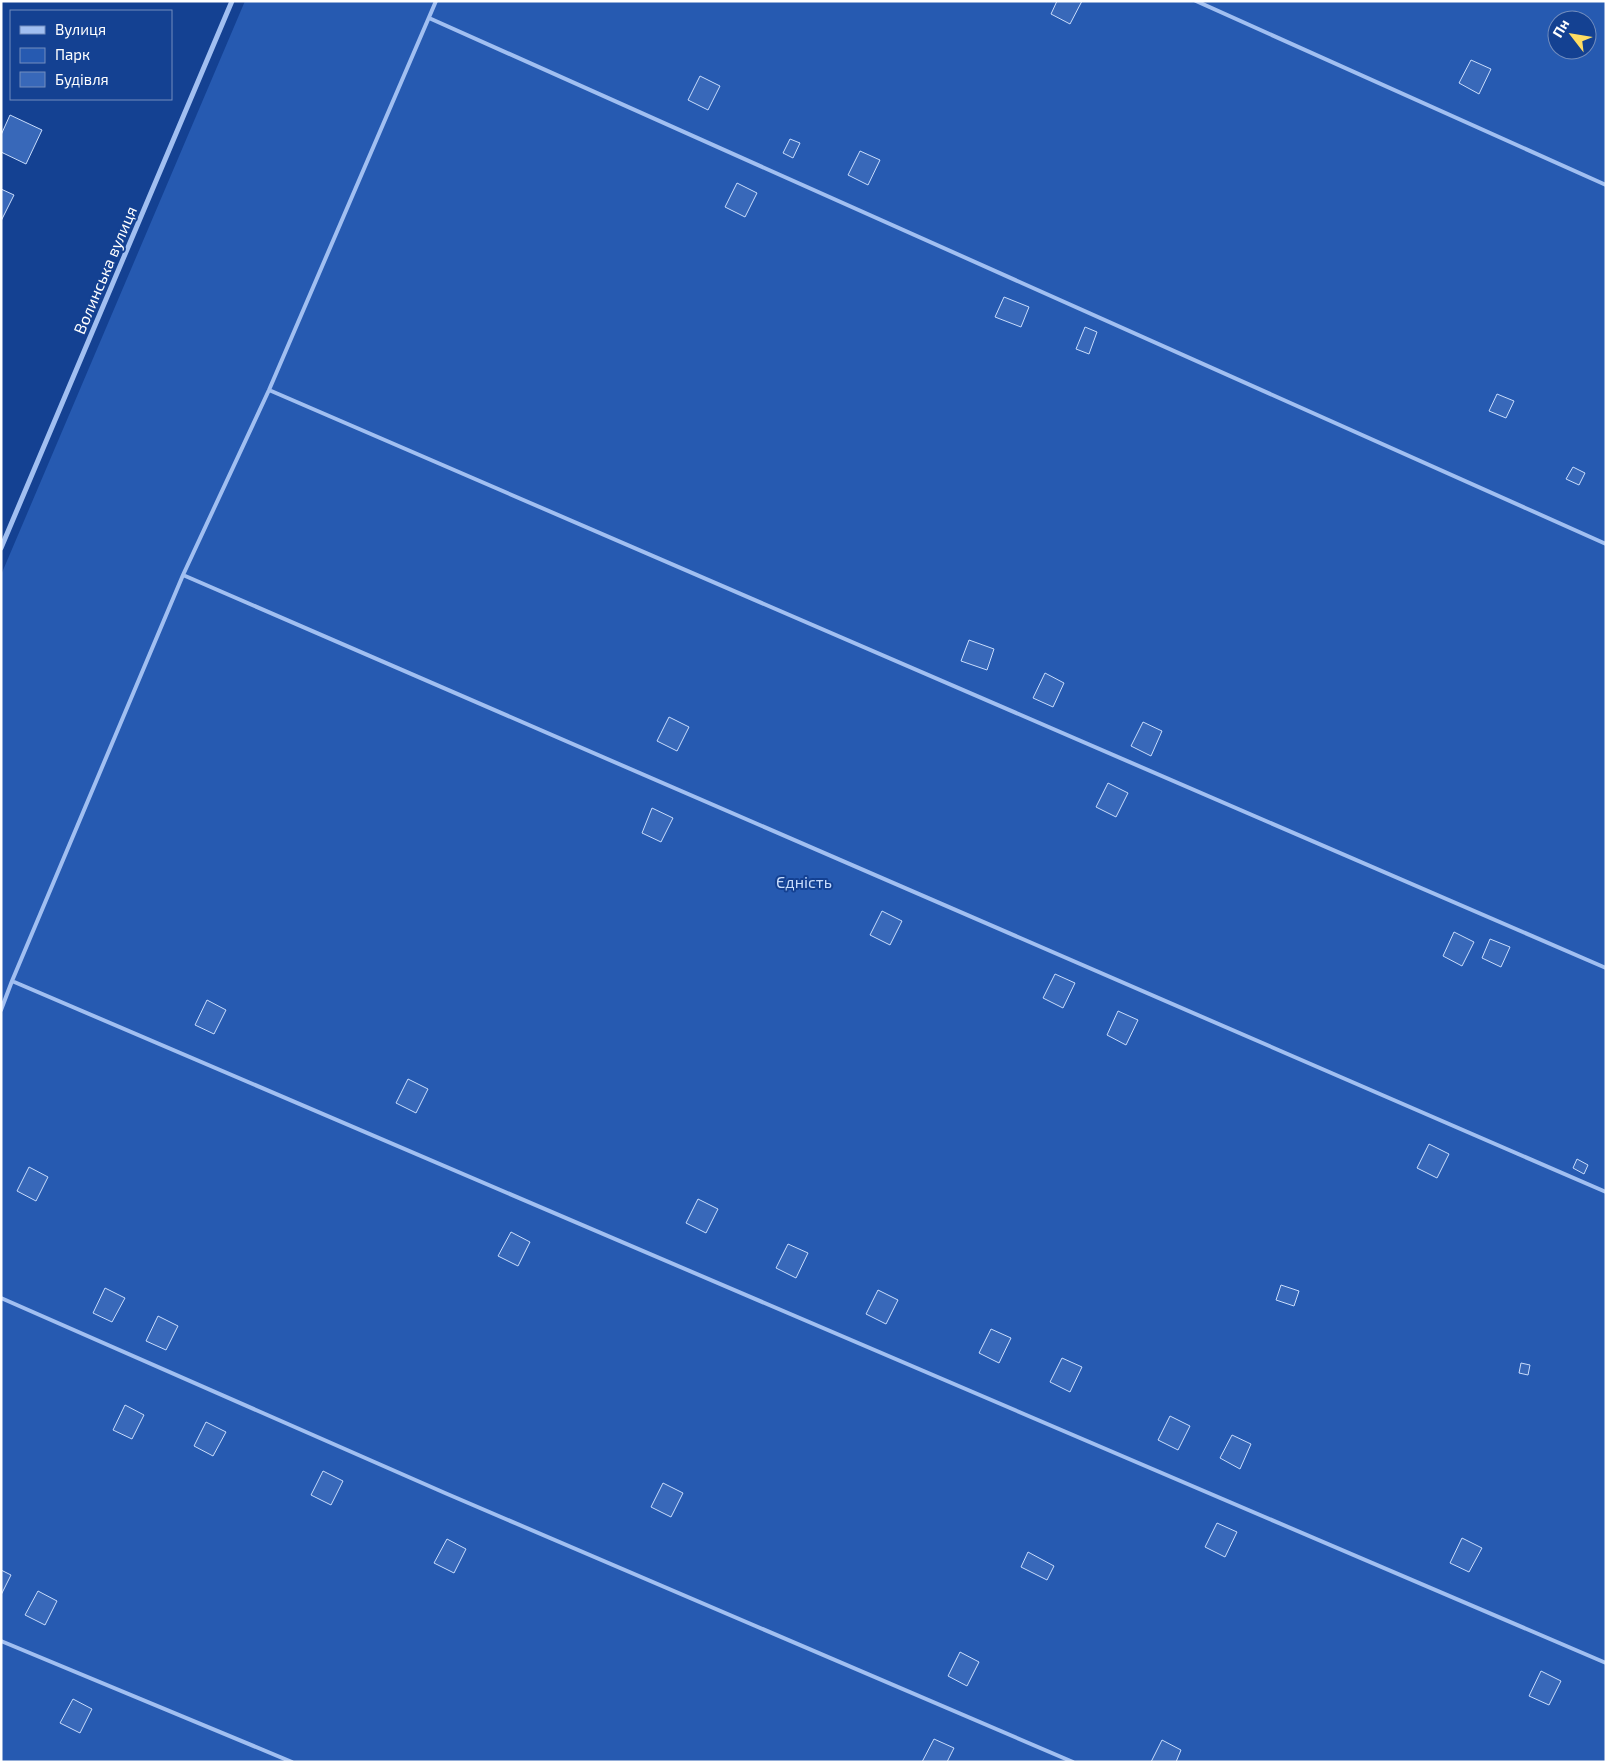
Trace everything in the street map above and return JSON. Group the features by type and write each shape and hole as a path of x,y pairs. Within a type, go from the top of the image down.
{"street":[{"name":"Волинська вулиця","path":"1,548 232,1"}],"lane":[{"path":"1,1010 183,575 270,390 436,1"},
{"path":"1196,1 1606,185"},
{"path":"429,18 1606,544"},
{"path":"270,390 1606,968"},
{"path":"183,575 1606,1192"},
{"path":"12,981 1606,1663"},
{"path":"1,1298 445,1493 1073,1762"},
{"path":"1,1641 292,1762"}],"green space":[{"name":"Єдність","path":"245,1 1606,1 1606,1762 1,1762 1,575"}],"building":[{"path":"1057,1 1082,1 1070,24 1051,14"},
{"path":"1471,60 1491,69 1479,94 1459,83"},
{"path":"700,76 720,86 708,110 688,100"},
{"path":"10,115 42,130 26,164 1,152 1,135"},
{"path":"790,139 800,143 793,158 783,153"},
{"path":"860,151 880,160 868,185 848,175"},
{"path":"737,183 757,193 745,217 725,207"},
{"path":"1,189 14,195 1,221"},
{"path":"1004,297 1029,307 1021,327 995,317"},
{"path":"1085,327 1097,332 1089,354 1076,349"},
{"path":"1497,394 1514,401 1506,418 1489,411"},
{"path":"1573,467 1585,473 1579,485 1566,479"},
{"path":"969,640 994,649 987,670 961,661"},
{"path":"1045,673 1064,683 1053,707 1033,698"},
{"path":"669,717 689,727 677,751 657,741"},
{"path":"1143,722 1162,731 1151,756 1131,746"},
{"path":"1108,783 1128,793 1116,817 1096,807"},
{"path":"652,808 673,818 661,842 642,833"},
{"path":"882,911 902,921 890,945 870,935"},
{"path":"1454,932 1474,942 1462,966 1443,956"},
{"path":"1490,939 1510,947 1501,967 1482,958"},
{"path":"1055,974 1075,983 1063,1008 1043,998"},
{"path":"207,1000 226,1010 214,1034 195,1025"},
{"path":"1118,1011 1138,1020 1126,1045 1107,1035"},
{"path":"408,1079 428,1089 416,1113 396,1103"},
{"path":"1429,1144 1449,1154 1437,1178 1417,1168"},
{"path":"1577,1159 1588,1165 1584,1174 1573,1168"},
{"path":"29,1167 48,1177 36,1201 17,1191"},
{"path":"698,1199 718,1209 706,1233 686,1223"},
{"path":"511,1232 530,1242 518,1266 498,1256"},
{"path":"788,1244 808,1253 796,1278 776,1268"},
{"path":"1281,1285 1299,1291 1294,1306 1276,1300"},
{"path":"105,1288 125,1298 112,1322 93,1313"},
{"path":"878,1290 898,1300 886,1324 866,1314"},
{"path":"158,1316 178,1326 166,1350 146,1341"},
{"path":"991,1329 1011,1338 999,1363 979,1353"},
{"path":"1062,1358 1082,1367 1070,1392 1050,1382"},
{"path":"1521,1363 1530,1365 1528,1375 1519,1373"},
{"path":"125,1405 144,1415 132,1439 113,1430"},
{"path":"1170,1416 1190,1426 1178,1450 1158,1440"},
{"path":"206,1422 226,1432 213,1456 194,1446"},
{"path":"1232,1435 1251,1444 1240,1469 1220,1458"},
{"path":"323,1471 343,1481 331,1505 311,1495"},
{"path":"663,1483 683,1493 671,1517 651,1507"},
{"path":"1217,1523 1237,1532 1225,1557 1205,1547"},
{"path":"1462,1538 1482,1548 1469,1572 1450,1563"},
{"path":"447,1539 466,1549 454,1573 434,1563"},
{"path":"1028,1552 1054,1566 1047,1580 1021,1567"},
{"path":"1,1570 11,1575 1,1595"},
{"path":"38,1591 57,1601 45,1625 25,1615"},
{"path":"960,1652 979,1662 967,1686 948,1676"},
{"path":"1541,1671 1561,1681 1549,1705 1529,1696"},
{"path":"73,1699 92,1709 80,1733 60,1723"},
{"path":"934,1739 954,1748 947,1762 922,1762"},
{"path":"1162,1740 1181,1750 1176,1762 1151,1762"}]}
